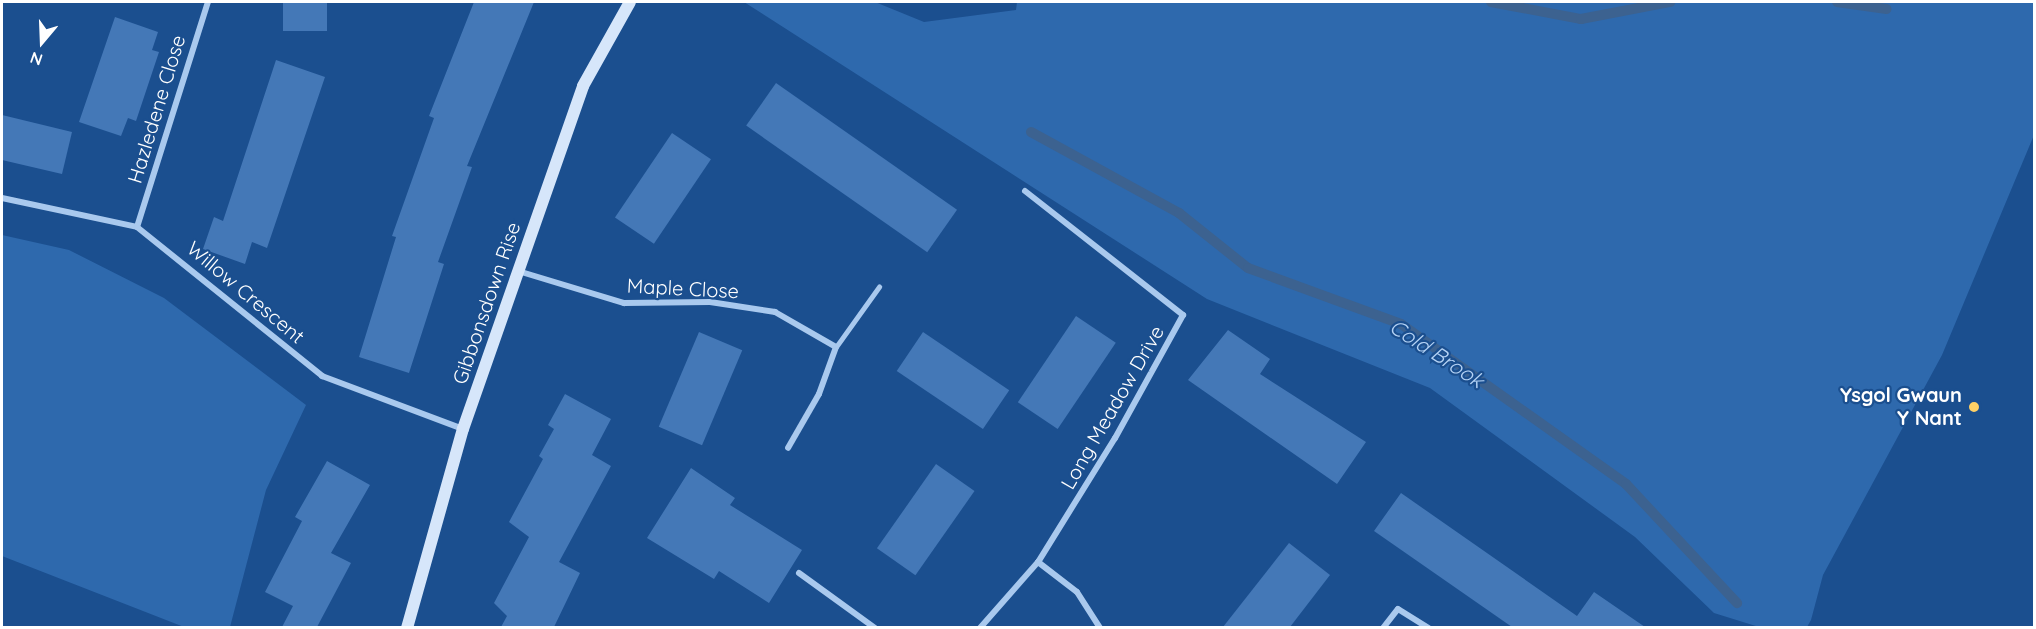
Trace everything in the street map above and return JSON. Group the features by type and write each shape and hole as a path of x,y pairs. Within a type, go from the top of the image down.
{"street":[{"name":"Hazledene Close","path":"137,226 208,2"},
{"name":"Gibbonsdown Rise","path":"407,627 463,429 583,86 630,2"},
{"name":"Long Meadow Drive","path":"980,627 1038,562 1115,438 1183,315 1025,191"},
{"name":"Willow Crescent","path":"2,198 137,226 322,376 463,429"},
{"name":"Maple Close","path":"518,271 624,303 710,302 775,312 836,347"},
{"path":"788,448 819,394 836,347"},
{"path":"1038,562 1077,592 1100,627"},
{"path":"799,573 875,627"},
{"path":"1383,627 1398,609 1429,627"}],"lane":[{"path":"836,347 879,287"}],"shaded area":[{"path":"744,2 875,2 924,22 1016,10 1017,2 2034,2 2034,135 1942,355 1823,575 1811,620 1807,627 1759,627 1714,613 1635,537 1430,388 1207,299"},
{"path":"2,235 69,250 164,298 306,405 266,490 230,627 184,627 2,556"}],"building":[{"path":"283,2 327,2 327,31 283,31"},
{"path":"474,2 534,2 467,166 472,167 438,262 444,264 409,373 359,357 396,237 392,236 434,118 429,116"},
{"path":"115,17 158,32 152,50 159,52 136,121 128,118 121,136 79,122"},
{"path":"276,60 325,77 267,248 252,242 245,264 203,249 214,217 223,221"},
{"path":"776,83 957,210 927,252 746,126"},
{"path":"2,115 72,132 62,174 2,160"},
{"path":"672,133 711,159 654,244 615,218"},
{"path":"1076,316 1116,343 1058,429 1018,402"},
{"path":"1228,330 1270,359 1260,374 1366,442 1337,484 1188,380"},
{"path":"699,332 742,350 702,445 659,427"},
{"path":"923,332 1009,390 983,429 897,371"},
{"path":"565,394 611,419 592,455 611,466 559,562 580,573 554,627 501,627 507,616 494,603 529,537 509,522 543,459 539,456 554,429 548,425"},
{"path":"327,461 370,485 331,553 351,563 317,627 282,627 293,606 265,592 302,521 295,517"},
{"path":"936,464 975,491 915,575 877,548"},
{"path":"691,468 735,498 730,505 802,550 769,603 719,571 714,579 647,538"},
{"path":"1401,493 1577,616 1594,592 1645,627 1512,627 1374,531"},
{"path":"1289,543 1330,575 1290,627 1223,627"}],"waterway":[{"path":"1491,2 1581,19 1670,2"},
{"path":"1837,2 1887,9"},
{"name":"Cold Brook","path":"1031,132 1179,213 1248,268 1401,324 1626,484 1737,603"}],"place":[{"name":"Ysgol Gwaun Y Nant","path":"1974,407"}]}
